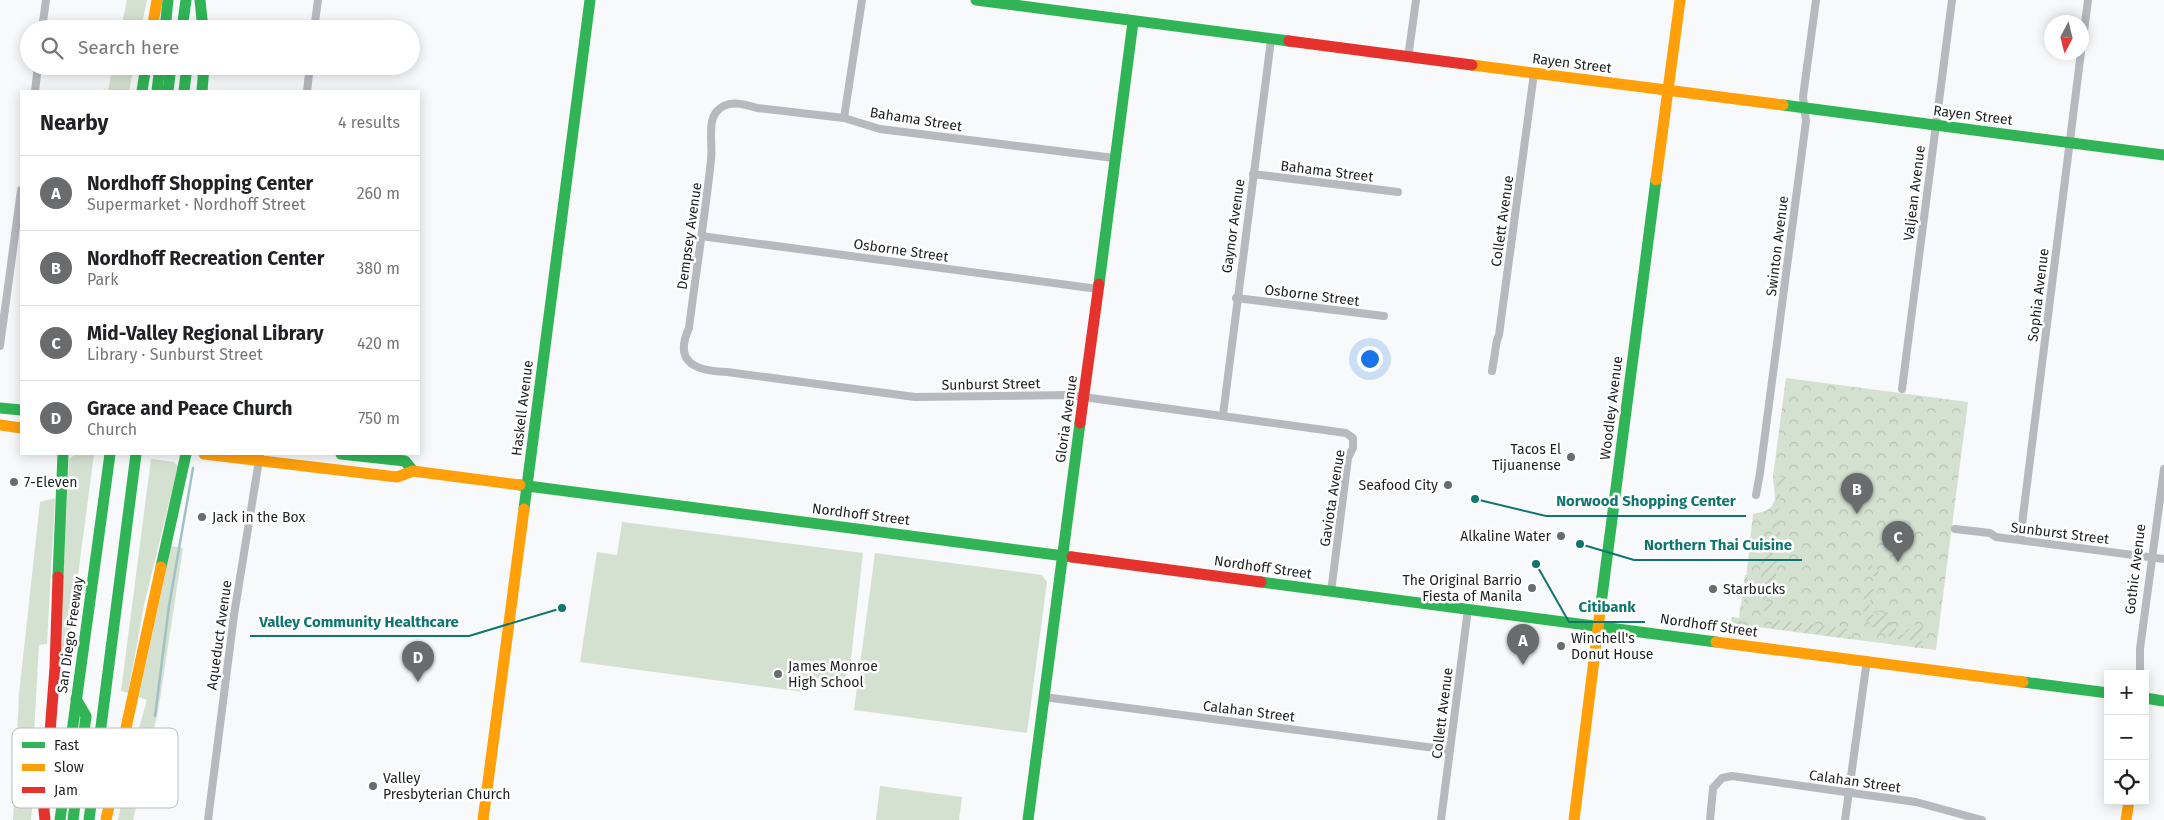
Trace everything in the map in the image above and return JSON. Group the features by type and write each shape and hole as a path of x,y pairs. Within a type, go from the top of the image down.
{"main road":[{"path":"153,20 156,0"},
{"path":"166,20 168,0"},
{"path":"177,20 180,0"},
{"path":"183,20 186,0"},
{"path":"193,20 196,0"},
{"path":"200,0 201,20"},
{"name":"Haskell Avenue","path":"483,820 590,0"},
{"name":"Rayen Street","path":"976,0 1408,58 2164,155"},
{"name":"Woodley Avenue","path":"1574,820 1680,0"},
{"name":"Gloria Avenue","path":"1028,820 1133,22"},
{"path":"142,90 145,75"},
{"path":"157,90 159,75"},
{"path":"168,90 170,75"},
{"path":"173,90 176,75"},
{"path":"184,90 186,75"},
{"path":"202,90 203,75"},
{"path":"0,408 20,410"},
{"path":"0,425 20,428"},
{"path":"50,728 55,668 62,455"},
{"path":"101,728 136,455"},
{"path":"126,728 186,455"},
{"name":"Nordhoff Street","path":"222,455 259,457 397,476 414,471 2104,692"},
{"name":"Nordhoff Street","path":"349,455 405,462 414,471"},
{"name":"San Diego Freeway","path":"72,728 109,459"},
{"path":"91,728 98,670 110,658"},
{"path":"76,699 86,716 84,728"},
{"path":"2149,699 2164,701"},
{"path":"2126,820 2128,805"}],"street":[{"path":"43,20 46,0"},
{"path":"315,20 318,0"},
{"path":"844,118 862,0"},
{"path":"1408,58 1416,0"},
{"name":"Swinton Avenue","path":"1756,495 1806,121 1803,97 1816,0"},
{"name":"Valjean Avenue","path":"1902,389 1952,0"},
{"path":"2086,15 2088,0"},
{"name":"Gaynor Avenue","path":"1223,415 1236,298 1271,40"},
{"name":"Sophia Avenue","path":"2020,540 2080,60"},
{"name":"Collett Avenue","path":"1492,371 1499,335 1534,73"},
{"path":"35,90 37,75"},
{"path":"307,90 309,75"},
{"name":"Bahama Street","path":"717,111 726,105 737,103 757,108 844,118 880,129 1114,158"},
{"name":"Dempsey Avenue","path":"689,363 684,346 689,328 712,157 712,126 717,111"},
{"name":"Bahama Street","path":"1253,174 1398,192"},
{"path":"0,346 20,197"},
{"name":"Osborne Street","path":"701,236 1098,288"},
{"name":"Osborne Street","path":"1236,298 1384,316"},
{"name":"Sunburst Street","path":"689,363 706,371 915,397 1069,395 1341,431 1353,438"},
{"name":"Gaviota Avenue","path":"1331,592 1348,458 1353,448 1353,438"},
{"name":"Aqueduct Avenue","path":"208,820 234,615 259,457"},
{"name":"Gothic Avenue","path":"2140,670 2140,649 2164,469"},
{"name":"Sunburst Street","path":"1955,529 1990,533 1996,537 2164,559"},
{"name":"Collett Avenue","path":"1441,820 1468,609"},
{"path":"1845,820 1867,660"},
{"name":"Calahan Street","path":"1044,697 1450,750"},
{"name":"Calahan Street","path":"1710,820 1713,788 1722,778 1732,776 1925,803 1982,820"}],"green space":[{"path":"127,0 147,0 143,20 123,20"},
{"path":"111,75 132,75 129,90 108,90"},
{"path":"1786,378 1968,402 1936,650 1741,625 1753,514 1766,511 1772,506 1775,499 1773,476"},
{"path":"75,455 94,455 66,666 59,668 69,459"},
{"path":"151,459 174,462 178,466 144,605 128,693 121,691"},
{"path":"1773,476 1792,478 1791,484 1775,486"},
{"path":"1781,486 1776,530 1780,531 1780,537 1775,537 1773,550 1778,552 1778,555 1775,582 1769,584 1766,601 1772,604 1771,610 1767,614 1762,607 1765,587 1761,580 1760,567 1763,558 1769,550 1776,501 1775,488"},
{"path":"55,498 47,644 39,645 34,728 17,728 19,694 40,502"},
{"path":"622,522 863,553 850,668 842,682 807,677 804,692 580,662 597,552 617,555"},
{"path":"171,546 183,548 154,728 139,728 147,700 139,697"},
{"path":"875,553 1042,575 1047,582 1027,733 854,710"},
{"path":"1868,563 1877,569 1881,577 1868,575"},
{"path":"1745,575 1747,575 1741,625 1731,623 1732,617 1739,618"},
{"path":"1868,588 1879,590 1870,600 1869,610 1883,612 1882,614 1862,611 1865,590"},
{"path":"1885,612 1892,613 1890,626 1895,627 1898,634 1903,635 1908,629 1913,629 1914,625 1923,626 1921,648 1915,648 1915,643 1911,640 1894,639 1877,631 1868,621 1862,620 1862,613 1884,616"},
{"path":"1780,620 1848,629 1851,633 1850,639 1770,628 1774,621"},
{"path":"880,786 962,797 959,820 876,820"},
{"path":"14,808 32,808 31,820 13,820"},
{"path":"120,808 136,808 133,820 118,820"}],"waterway":[{"path":"155,716 169,606 193,468"}],"traffic: fast":[{"path":"166,20 168,0"},
{"path":"183,20 186,0"},
{"path":"200,0 202,20"},
{"path":"524,509 590,0"},
{"path":"976,0 1289,41"},
{"path":"1099,284 1133,22"},
{"path":"142,90 145,75"},
{"path":"157,90 159,75"},
{"path":"168,90 170,75"},
{"path":"184,90 186,75"},
{"path":"202,90 203,75"},
{"path":"1783,105 2164,155"},
{"path":"1601,604 1656,180"},
{"path":"0,408 20,410"},
{"path":"1028,820 1080,423"},
{"path":"58,577 63,455"},
{"path":"73,728 110,455"},
{"path":"101,728 136,455"},
{"path":"161,567 186,455"},
{"path":"350,455 405,461 413,471"},
{"path":"520,485 1072,557"},
{"path":"1261,582 1716,642"},
{"path":"2023,682 2104,692"},
{"path":"76,699 86,716 84,728"},
{"path":"2149,699 2164,701"},
{"path":"60,820 62,808"},
{"path":"73,820 74,808"},
{"path":"89,820 91,808"}],"traffic: slow":[{"path":"154,20 157,0"},
{"path":"1656,180 1680,0"},
{"path":"1472,65 1783,105"},
{"path":"0,425 20,428"},
{"path":"212,455 397,477 413,471 520,485"},
{"path":"483,820 524,509"},
{"path":"126,728 161,567"},
{"path":"1574,820 1601,604"},
{"path":"1716,642 2023,682"},
{"path":"2126,820 2128,805"},
{"path":"106,820 109,808"}],"traffic: jam":[{"path":"1289,41 1472,65"},
{"path":"1080,423 1099,284"},
{"path":"1072,557 1261,582"},
{"path":"50,728 55,668 58,577"},
{"path":"44,808 45,820"}],"place":[{"name":"Tacos El Tijuanense","path":"1571,457"},
{"name":"7-Eleven","path":"14,482"},
{"name":"Seafood City","path":"1448,485"},
{"name":"Norwood Shopping Center","path":"1475,499"},
{"name":"Nordhoff Recreation Center","path":"1857,514"},
{"name":"Jack in the Box","path":"202,517"},
{"name":"Alkaline Water","path":"1561,536"},
{"name":"Northern Thai Cuisine","path":"1580,544"},
{"name":"Mid-Valley Regional Library","path":"1898,562"},
{"name":"Citibank","path":"1536,564"},
{"name":"The Original Barrio Fiesta of Manila","path":"1532,588"},
{"name":"Starbucks","path":"1713,589"},
{"name":"Valley Community Healthcare","path":"562,608"},
{"name":"Winchell's Donut House","path":"1561,646"},
{"name":"Nordhoff Shopping Center","path":"1523,665"},
{"name":"James Monroe High School","path":"778,674"},
{"name":"Grace and Peace Church","path":"418,682"},
{"name":"Valley Presbyterian Church","path":"373,786"}]}
